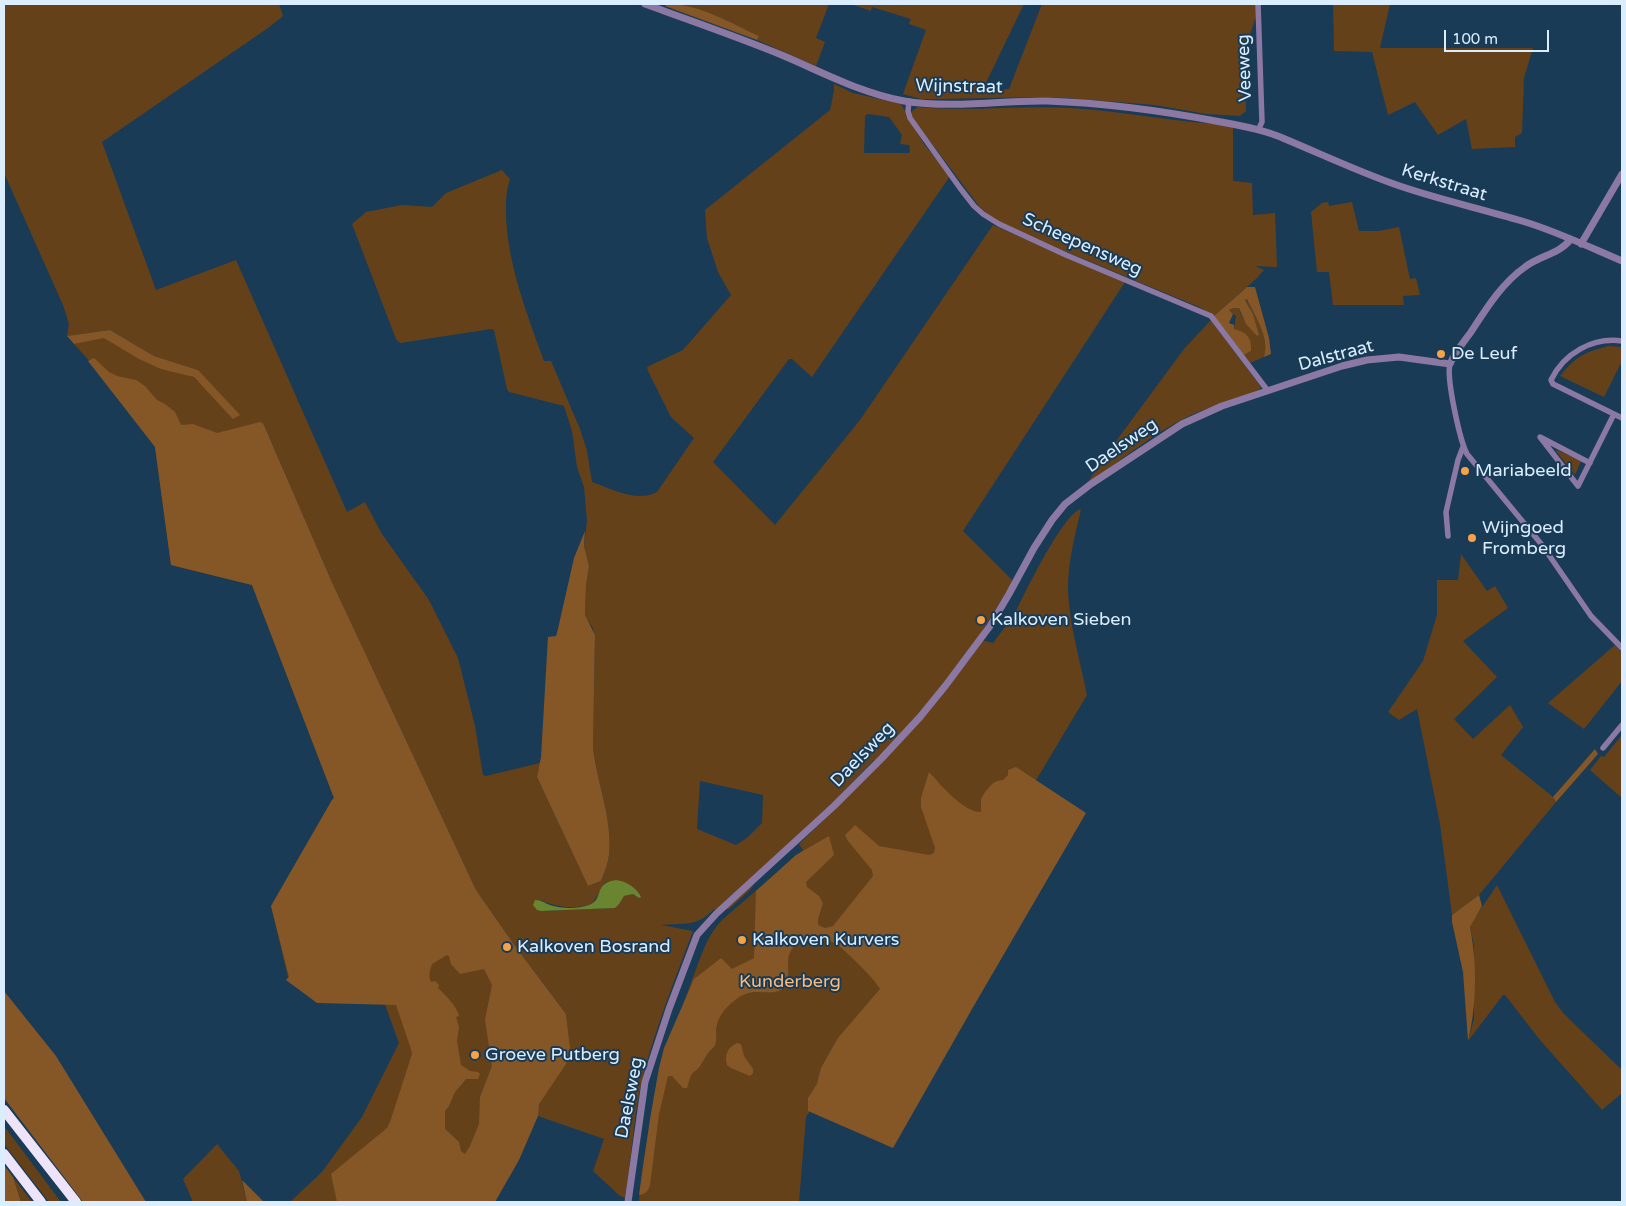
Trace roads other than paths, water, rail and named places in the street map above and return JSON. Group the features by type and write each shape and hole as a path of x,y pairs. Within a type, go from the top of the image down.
{"highway":[{"path":"4,1110 76,1202"},
{"path":"4,1154 41,1202"}],"street":[{"name":"Wijnstraat","path":"644,4 761,47 868,92 909,101 954,105 1045,101 1082,103 1165,113 1258,130"},
{"name":"Veeweg","path":"1258,4 1262,122 1258,130"},
{"name":"Scheepensweg","path":"909,101 908,111 910,118 964,194 983,214 1006,228 1066,255 1212,316 1268,391"},
{"name":"Kerkstraat","path":"1258,130 1287,139 1339,163 1396,185 1524,221 1622,260"},
{"path":"1581,244 1622,174"},
{"path":"1570,240 1561,249 1534,261 1517,273 1492,302 1457,351 1450,364 1449,375 1463,447 1467,454 1542,545 1588,611 1622,648"},
{"path":"1622,341 1605,341 1581,348 1568,357 1555,372 1551,380 1553,384 1622,418"},
{"name":"Dalstraat","path":"1233,403 1342,366 1378,358 1411,358 1450,364"},
{"name":"Daelsweg","path":"628,1202 645,1082 693,942 701,928 830,810 920,717 990,626 1034,548 1065,504 1091,484 1182,424 1233,403"},
{"path":"1590,462 1540,437 1578,486 1590,462 1614,414"},
{"path":"1448,536 1446,512 1458,460 1463,447"},
{"path":"1603,748 1622,725"}],"place":[{"name":"De Leuf","path":"1441,354"},
{"name":"Mariabeeld","path":"1465,471"},
{"name":"Wijngoed Fromberg","path":"1472,538"},
{"name":"Kalkoven Sieben","path":"981,620"},
{"name":"Kalkoven Kurvers","path":"742,940"},
{"name":"Kalkoven Bosrand","path":"507,947"},
{"name":"Groeve Putberg","path":"475,1055"}],"park label":[{"name":"Kunderberg","path":"790,982"}]}
